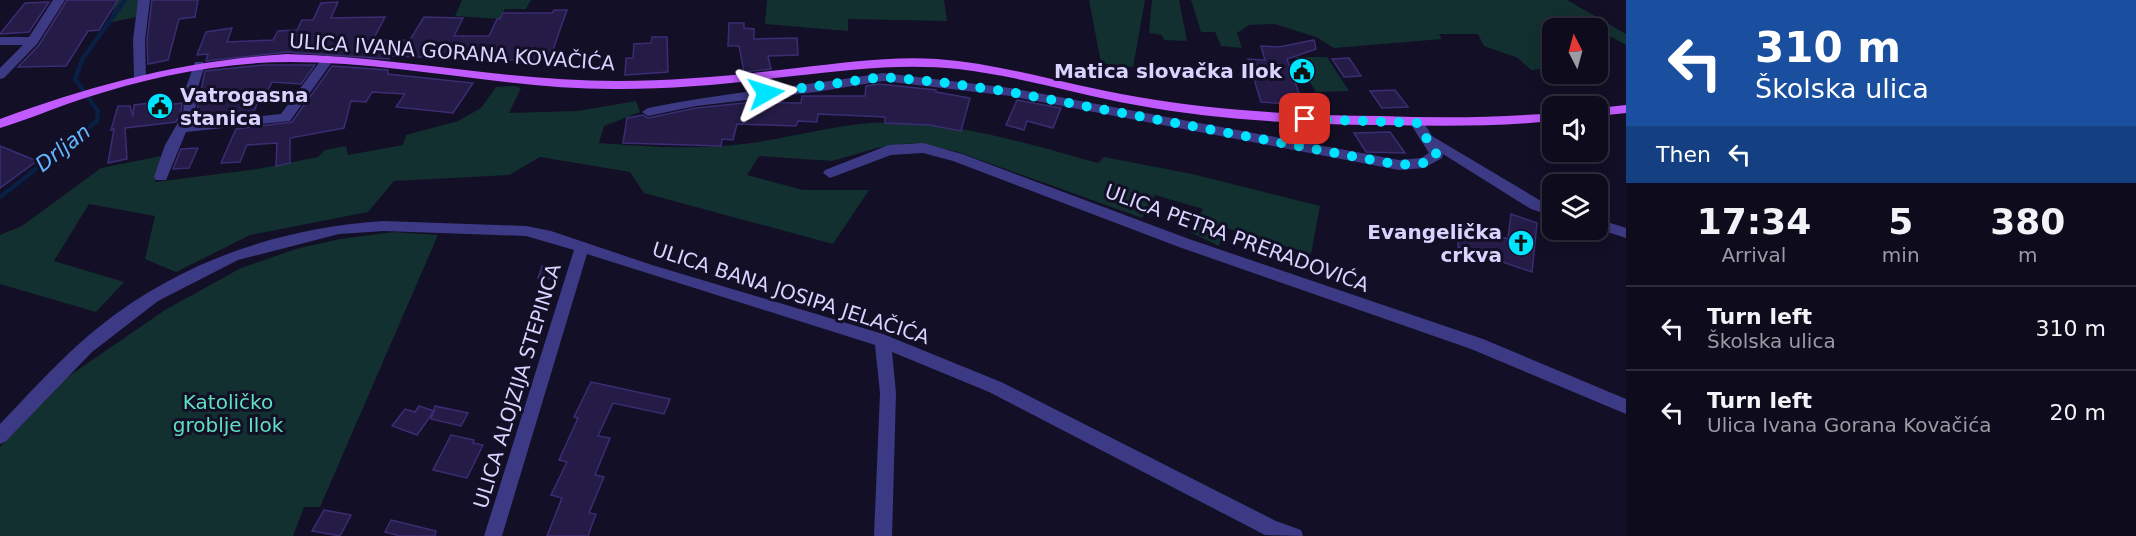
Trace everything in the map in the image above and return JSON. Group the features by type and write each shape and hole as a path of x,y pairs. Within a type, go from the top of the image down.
{"main road":[{"name":"ULICA IVANA GORANA KOVAČIĆA","path":"0,124 140,76 241,60 328,59 517,79 617,85 723,80 886,62 959,65 1135,100 1197,110 1276,118 1417,123 1489,122 1542,118"},
{"path":"1608,111 1626,109"}],"street":[{"path":"0,75 33,41 59,0"},
{"path":"140,76 138,40 144,0"},
{"path":"0,41 33,41"},
{"path":"182,128 285,118 328,59"},
{"path":"161,177 189,114 191,90 198,65"},
{"path":"648,112 696,102 816,88 883,77 1010,92 1399,165 1424,163 1437,155 1417,123"},
{"path":"1428,139 1542,207"},
{"name":"ULICA PETRA PRERADOVIĆA","path":"830,173 889,150 923,148 957,156 1184,243 1477,344 1626,406"},
{"name":"ULICA BANA JOSIPA JELAČIĆA","path":"0,436 86,347 153,297 233,256 288,240 339,229 384,226 526,231 883,340 995,387 1272,532 1294,536"},
{"path":"1608,227 1626,233"},
{"name":"ULICA ALOJZIJA STEPINCA","path":"493,536 582,248"},
{"path":"883,340 888,393 883,536"}],"green space":[{"path":"118,0 139,0 136,17 108,23"},
{"path":"462,0 531,0 526,9 505,9 500,19 455,16"},
{"path":"767,0 944,0 947,21 848,19 848,31 765,24"},
{"path":"1089,0 1145,0 1133,67 1101,63"},
{"path":"1152,0 1179,0 1187,41 1164,40 1162,35 1149,33"},
{"path":"1191,0 1567,0 1598,18 1542,18 1542,69 1531,70 1518,58 1484,46 1478,34 1439,34 1442,39 1334,48 1316,37 1275,24 1249,25 1237,33 1242,48 1221,46 1215,32 1201,32"},
{"path":"1608,24 1626,34 1626,45 1608,35"},
{"path":"1295,57 1327,57 1349,91 1316,92"},
{"path":"496,87 521,88 509,113 577,111 636,101 640,112 604,126 599,143 707,147 759,142 870,123 926,124 986,134 1098,163 1104,157 1192,174 1320,206 1311,254 1223,227 1219,246 1190,232 1203,209 1155,195 1142,218 955,151 912,143 877,148 832,161 759,156 747,175 803,190 869,190 833,244 644,193 630,172 540,157 509,175 394,181 368,212 250,235 176,272 145,259 155,216 89,204 54,261 124,282 96,312 0,284 0,235 22,226 101,168 161,156 155,182 258,169 318,157 325,150 346,146 348,155 403,145 406,135 458,121 481,108"},
{"name":"Katoličko groblje Ilok","path":"394,232 438,235 320,507 304,507 293,536 0,536 0,447 27,415 63,380 165,310 241,268 296,249 340,239"}],"building":[{"path":"67,0 118,0 99,30 88,31 66,66 18,67 39,45"},
{"path":"152,0 198,0 195,17 179,19 168,60 148,64 147,40"},
{"path":"49,2 29,32 0,34 25,3"},
{"path":"338,2 331,18 385,17 373,40 410,40 424,17 463,18 454,36 489,36 497,19 500,19 503,13 552,13 554,10 567,10 549,61 389,56 389,59 287,52 206,61 208,54 197,55 206,32 232,28 227,42 273,40 278,31 297,30 302,20 313,20 321,3"},
{"path":"729,23 744,23 744,28 754,29 754,39 797,38 798,55 768,56 771,69 744,72 739,46 728,46"},
{"path":"652,37 667,37 668,72 625,75 626,58 633,58 634,44 651,43"},
{"path":"1314,40 1316,49 1287,59 1303,105 1261,102 1248,59 1265,60 1261,46 1279,47"},
{"path":"1349,58 1361,76 1344,77 1332,59"},
{"path":"264,65 315,65 301,84 272,82 267,92 263,92 253,113 195,120 205,71"},
{"path":"332,66 388,70 388,74 473,83 453,113 396,107 405,94 372,92 366,102 351,101 344,128 290,138 290,163 276,166 277,143 247,145 240,162 221,163 236,129 292,122"},
{"path":"879,84 936,90 936,92 970,98 961,131 929,125 885,123 885,117 818,114 817,122 798,121 796,126 737,124 733,140 722,139 721,146 623,143 627,118 643,115 648,118 696,108 753,102 801,103 802,96 865,96 866,86"},
{"path":"1395,90 1408,107 1382,108 1370,91"},
{"path":"1017,100 1061,108 1053,128 1027,121 1024,130 1006,125"},
{"path":"151,103 149,107 182,103 181,113 176,122 125,128 127,159 108,163 114,129 111,130 118,106 130,106 133,116 134,105"},
{"path":"1390,132 1405,153 1366,152 1354,133"},
{"path":"0,146 37,161 0,188"},
{"path":"198,148 189,168 173,169 181,149"},
{"path":"1511,214 1537,223 1532,272 1458,247 1459,224 1508,239"},
{"path":"542,266 558,267 555,279 538,278"},
{"path":"591,382 670,399 664,414 613,403 598,436 610,438 595,475 604,477 589,513 596,514 588,536 547,536 562,498 551,495 567,462 559,460 578,418 574,417"},
{"path":"419,406 434,411 417,435 392,426 405,409 415,412"},
{"path":"435,406 468,413 461,426 431,419"},
{"path":"451,435 474,440 473,443 483,445 467,478 433,470"},
{"path":"324,510 351,515 340,536 312,531"},
{"path":"391,520 436,531 435,536 400,536 385,532"}],"waterway":[{"name":"Drljan","path":"0,197 97,121 98,111 75,79 83,58 125,0"}],"place":[{"name":"Matica slovačka Ilok","path":"1302,71"},
{"name":"Vatrogasna stanica","path":"160,106"},
{"name":"Evangelička crkva","path":"1521,243"}],"route":[{"path":"766,93 816,88 883,77 939,82 1010,92 1399,165 1424,163 1437,155 1417,123 1305,119"}]}
